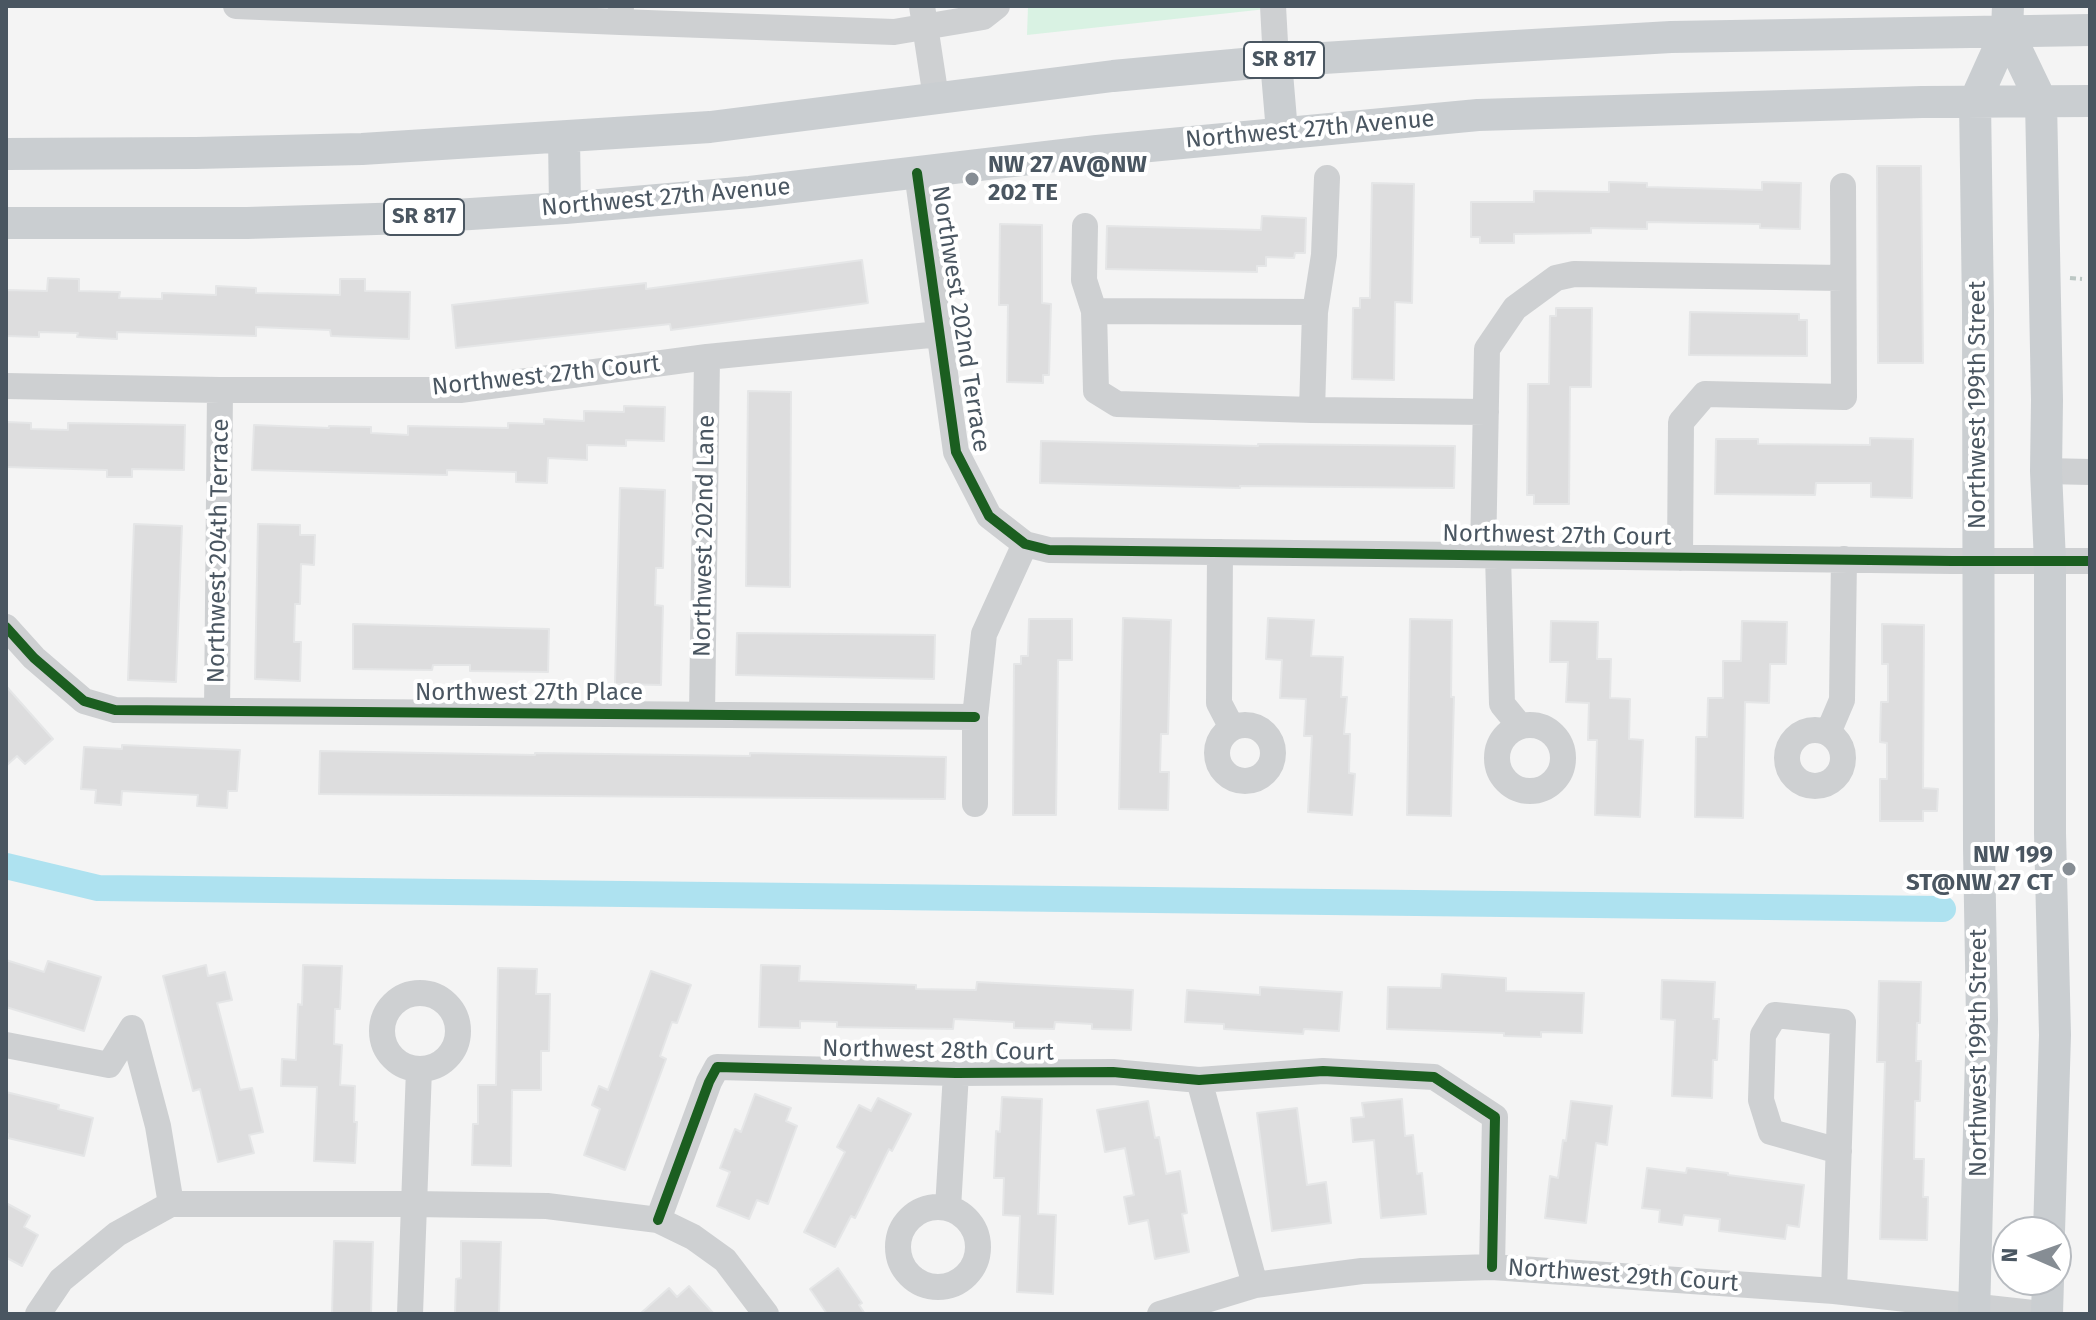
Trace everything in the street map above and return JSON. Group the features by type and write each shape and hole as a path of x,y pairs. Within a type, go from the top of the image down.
{"main road":[{"name":"SR 817","path":"6,154 362,149 710,127 1113,76 1276,61 1671,37 2008,18 2090,30"},
{"path":"2008,18 2041,101 2055,1035 2049,1216"},
{"name":"Northwest 199th Street","path":"1974,1310 1982,1020 1975,101 2008,18"},
{"path":"1276,61 1282,132"},
{"name":"Northwest 27th Avenue","path":"6,223 247,223 408,218 565,208 750,192 1282,132 1478,115 1975,101 2090,101"},
{"path":"564,137 565,208"}],"street":[{"path":"236,6 677,15 894,32 924,17 983,17 997,6"},
{"path":"1273,6 1276,61"},
{"path":"924,17 936,98"},
{"name":"Northwest 202nd Terrace","path":"917,173 956,452 989,516 1025,544"},
{"path":"1312,410 1315,312 1324,255 1327,178"},
{"path":"1680,558 1681,422 1705,394 1844,397 1843,186"},
{"path":"1085,226 1084,280 1094,311 1096,391 1117,404 1486,412"},
{"path":"1520,726 1502,704 1490,555 1486,412 1487,349 1515,308 1556,278 1574,274 1843,278"},
{"path":"1094,311 1315,312"},
{"name":"Northwest 27th Court","path":"6,386 460,390 707,357 940,334"},
{"name":"Northwest 202nd Lane","path":"702,715 707,357"},
{"name":"Northwest 204th Terrace","path":"217,711 220,390"},
{"path":"2046,471 2090,472"},
{"path":"975,804 975,717 984,634 1025,544"},
{"name":"Northwest 27th Court","path":"1025,544 1049,550 2090,561"},
{"path":"1220,552 1219,703 1232,728"},
{"path":"1828,733 1842,700 1844,559"},
{"name":"Northwest 27th Place","path":"6,627 34,658 84,701 115,710 975,717"},
{"path":"1834,1291 1839,1151 1843,1022 1775,1015 1763,1035 1761,1100 1771,1132 1839,1151"},
{"path":"6,1045 109,1065 132,1028 158,1126 171,1204"},
{"name":"Northwest 28th Court","path":"658,1220 717,1067 956,1073 1113,1072 1199,1080 1323,1071 1434,1077 1495,1117 1492,1267"},
{"path":"410,1314 419,1069"},
{"name":"Northwest 28th Court","path":"948,1208 956,1073"},
{"path":"1199,1080 1255,1285"},
{"path":"38,1314 61,1280 117,1234 171,1204 547,1206 658,1220 693,1237 725,1260 766,1314"},
{"name":"Northwest 29th Court","path":"1160,1314 1255,1285 1362,1271 1492,1267 1834,1291 1974,1310 2044,1314"}],"green space":[{"path":"1028,6 1294,6 1027,35"}],"building":[{"path":"1877,166 1921,166 1923,363 1878,363"},
{"path":"1609,182 1647,183 1647,187 1762,190 1762,182 1801,183 1800,229 1760,228 1760,224 1647,222 1647,229 1591,228 1591,233 1514,234 1514,243 1480,243 1480,237 1471,237 1471,202 1534,202 1534,191 1609,192"},
{"path":"1372,183 1414,184 1412,303 1395,302 1394,380 1352,379 1353,308 1360,308 1360,298 1370,298"},
{"path":"1262,216 1306,218 1305,253 1295,253 1294,258 1266,257 1266,266 1257,266 1257,272 1106,269 1107,226 1261,230"},
{"path":"1000,224 1042,225 1042,303 1051,304 1049,375 1043,375 1043,383 1007,382 1008,305 999,305"},
{"path":"862,260 868,303 671,330 670,324 456,348 452,305 646,283 646,289"},
{"path":"48,278 79,279 79,291 120,292 119,298 162,299 162,293 216,295 216,286 256,288 256,293 340,295 340,279 365,279 365,291 410,292 409,339 331,336 330,330 256,327 256,336 117,332 117,339 77,337 78,333 39,332 39,337 6,336 6,290 47,291"},
{"path":"1556,308 1592,308 1591,387 1570,387 1569,504 1534,504 1534,495 1527,495 1528,384 1549,384 1550,316 1556,316"},
{"path":"1690,312 1799,314 1799,320 1807,320 1807,356 1689,355"},
{"path":"748,391 791,392 790,587 746,586"},
{"path":"624,406 665,407 664,441 626,440 626,446 587,445 587,460 548,458 547,483 516,482 516,472 447,470 447,475 252,470 254,425 371,427 371,433 408,435 408,426 508,428 508,423 544,424 544,419 584,421 584,411 624,412"},
{"path":"6,422 31,423 31,429 68,430 68,423 185,425 184,470 132,469 132,477 107,477 107,470 6,467"},
{"path":"1870,438 1913,439 1912,498 1871,497 1871,483 1816,483 1815,495 1715,494 1716,439 1758,439 1758,444 1870,445"},
{"path":"1041,441 1455,446 1454,488 1240,488 1040,483"},
{"path":"620,488 665,490 663,568 656,568 655,605 663,606 661,685 615,684"},
{"path":"134,524 182,526 176,682 128,680"},
{"path":"258,524 300,525 300,535 315,535 314,565 301,564 300,604 295,604 294,642 301,642 300,681 255,679"},
{"path":"1123,618 1171,620 1168,734 1161,734 1160,772 1169,772 1168,810 1119,809"},
{"path":"1268,618 1314,620 1311,656 1343,657 1341,697 1347,697 1344,734 1350,734 1349,773 1355,774 1352,815 1308,812 1312,736 1304,736 1306,699 1280,698 1282,660 1266,659"},
{"path":"1029,619 1072,619 1072,660 1058,660 1056,815 1013,815 1014,664 1021,664 1021,656 1028,656"},
{"path":"1410,619 1452,620 1451,816 1407,815"},
{"path":"1551,621 1598,622 1597,659 1611,659 1610,698 1630,699 1629,739 1643,740 1640,817 1595,815 1597,740 1588,740 1589,703 1566,702 1568,662 1550,662"},
{"path":"1742,621 1787,622 1786,664 1770,664 1769,703 1745,702 1743,818 1695,817 1696,737 1707,737 1708,698 1723,698 1723,661 1741,661"},
{"path":"353,624 549,629 548,672 470,671 470,665 433,665 432,670 353,669"},
{"path":"1882,624 1924,625 1923,788 1938,789 1937,811 1923,811 1923,821 1880,821 1880,779 1887,779 1887,743 1880,742 1881,702 1888,702 1888,664 1882,664"},
{"path":"737,633 935,635 934,679 736,675"},
{"path":"6,686 53,739 25,764 17,756 6,766"},
{"path":"122,745 240,750 237,791 228,791 227,808 197,806 198,795 122,791 121,805 95,803 96,790 81,789 84,747 122,749"},
{"path":"320,751 946,757 945,799 319,794"},
{"path":"6,960 44,972 48,961 101,977 84,1031 6,1007"},
{"path":"206,965 208,976 225,972 232,1000 217,1003 240,1090 252,1088 263,1132 249,1135 254,1153 218,1162 200,1089 193,1091 163,976"},
{"path":"303,965 342,966 340,1009 335,1009 334,1044 342,1045 340,1085 355,1086 355,1163 314,1161 317,1087 281,1086 282,1059 296,1060"},
{"path":"761,965 800,966 799,981 916,985 916,989 976,990 977,982 1133,990 1131,1030 1092,1029 1092,1024 1055,1022 1054,1029 1014,1028 1014,1022 954,1019 953,1029 837,1027 837,1022 800,1021 800,1028 759,1027"},
{"path":"498,968 537,969 536,994 550,994 549,1051 541,1051 541,1090 512,1090 511,1166 472,1165 473,1124 478,1124 478,1085 496,1085"},
{"path":"651,971 691,985 677,1023 672,1022 660,1056 666,1059 625,1170 584,1155 600,1109 592,1105 599,1086 608,1090"},
{"path":"1442,974 1506,978 1506,991 1584,993 1582,1033 1541,1032 1541,1037 1387,1029 1388,987 1441,988"},
{"path":"1662,980 1715,982 1713,1019 1719,1019 1712,1098 1672,1096 1675,1020 1661,1019"},
{"path":"1879,981 1921,982 1916,1061 1921,1061 1920,1101 1915,1101 1914,1159 1924,1159 1923,1197 1928,1197 1927,1240 1880,1239 1885,1062 1877,1062"},
{"path":"1260,987 1342,992 1339,1031 1304,1029 1303,1034 1224,1029 1224,1024 1185,1022 1187,990 1260,995"},
{"path":"6,1092 59,1105 58,1109 93,1118 84,1156 8,1138"},
{"path":"755,1094 791,1108 786,1121 797,1126 768,1204 757,1200 749,1219 717,1206 730,1172 720,1168 735,1129 741,1132"},
{"path":"1002,1097 1042,1099 1038,1214 1056,1215 1053,1294 1017,1292 1020,1216 1003,1215 1004,1178 994,1178 996,1131 1000,1132"},
{"path":"878,1098 911,1114 892,1151 889,1149 855,1218 851,1216 835,1247 804,1232 845,1152 837,1147 859,1105 871,1111"},
{"path":"1402,1099 1405,1136 1413,1135 1417,1174 1422,1173 1426,1214 1381,1218 1374,1140 1353,1142 1351,1118 1364,1117 1362,1103"},
{"path":"1148,1101 1166,1174 1180,1171 1187,1213 1182,1214 1189,1252 1155,1259 1148,1220 1129,1224 1124,1197 1134,1195 1125,1148 1105,1152 1097,1110"},
{"path":"1571,1101 1612,1106 1607,1145 1596,1143 1586,1223 1545,1218 1550,1176 1558,1178"},
{"path":"1297,1108 1307,1185 1326,1182 1331,1223 1272,1231 1257,1113"},
{"path":"1647,1168 1686,1173 1687,1168 1804,1185 1799,1227 1787,1225 1785,1239 1719,1231 1720,1219 1684,1215 1682,1225 1659,1222 1660,1210 1642,1208"},
{"path":"6,1203 30,1216 24,1227 38,1235 22,1266 6,1260"},
{"path":"334,1241 373,1242 371,1314 332,1314"},
{"path":"461,1241 501,1242 499,1314 455,1314 456,1279 461,1278"},
{"path":"838,1268 862,1303 859,1305 865,1314 827,1314 810,1289"},
{"path":"689,1286 714,1314 640,1314 669,1288 677,1297"}],"waterway":[{"path":"6,866 98,888 1943,909"}],"cycle path":[{"path":"917,173 956,452 989,516 1025,544 1049,550 2090,561"},
{"path":"6,627 34,658 84,701 115,710 975,717"},
{"path":"658,1220 717,1067 956,1073 1113,1072 1199,1080 1323,1071 1434,1077 1495,1117 1492,1267"}],"place":[{"name":"NW 27 AV@NW 202 TE","path":"972,179"},
{"name":"NW 199 ST@NW 27 CT","path":"2069,869"}]}
